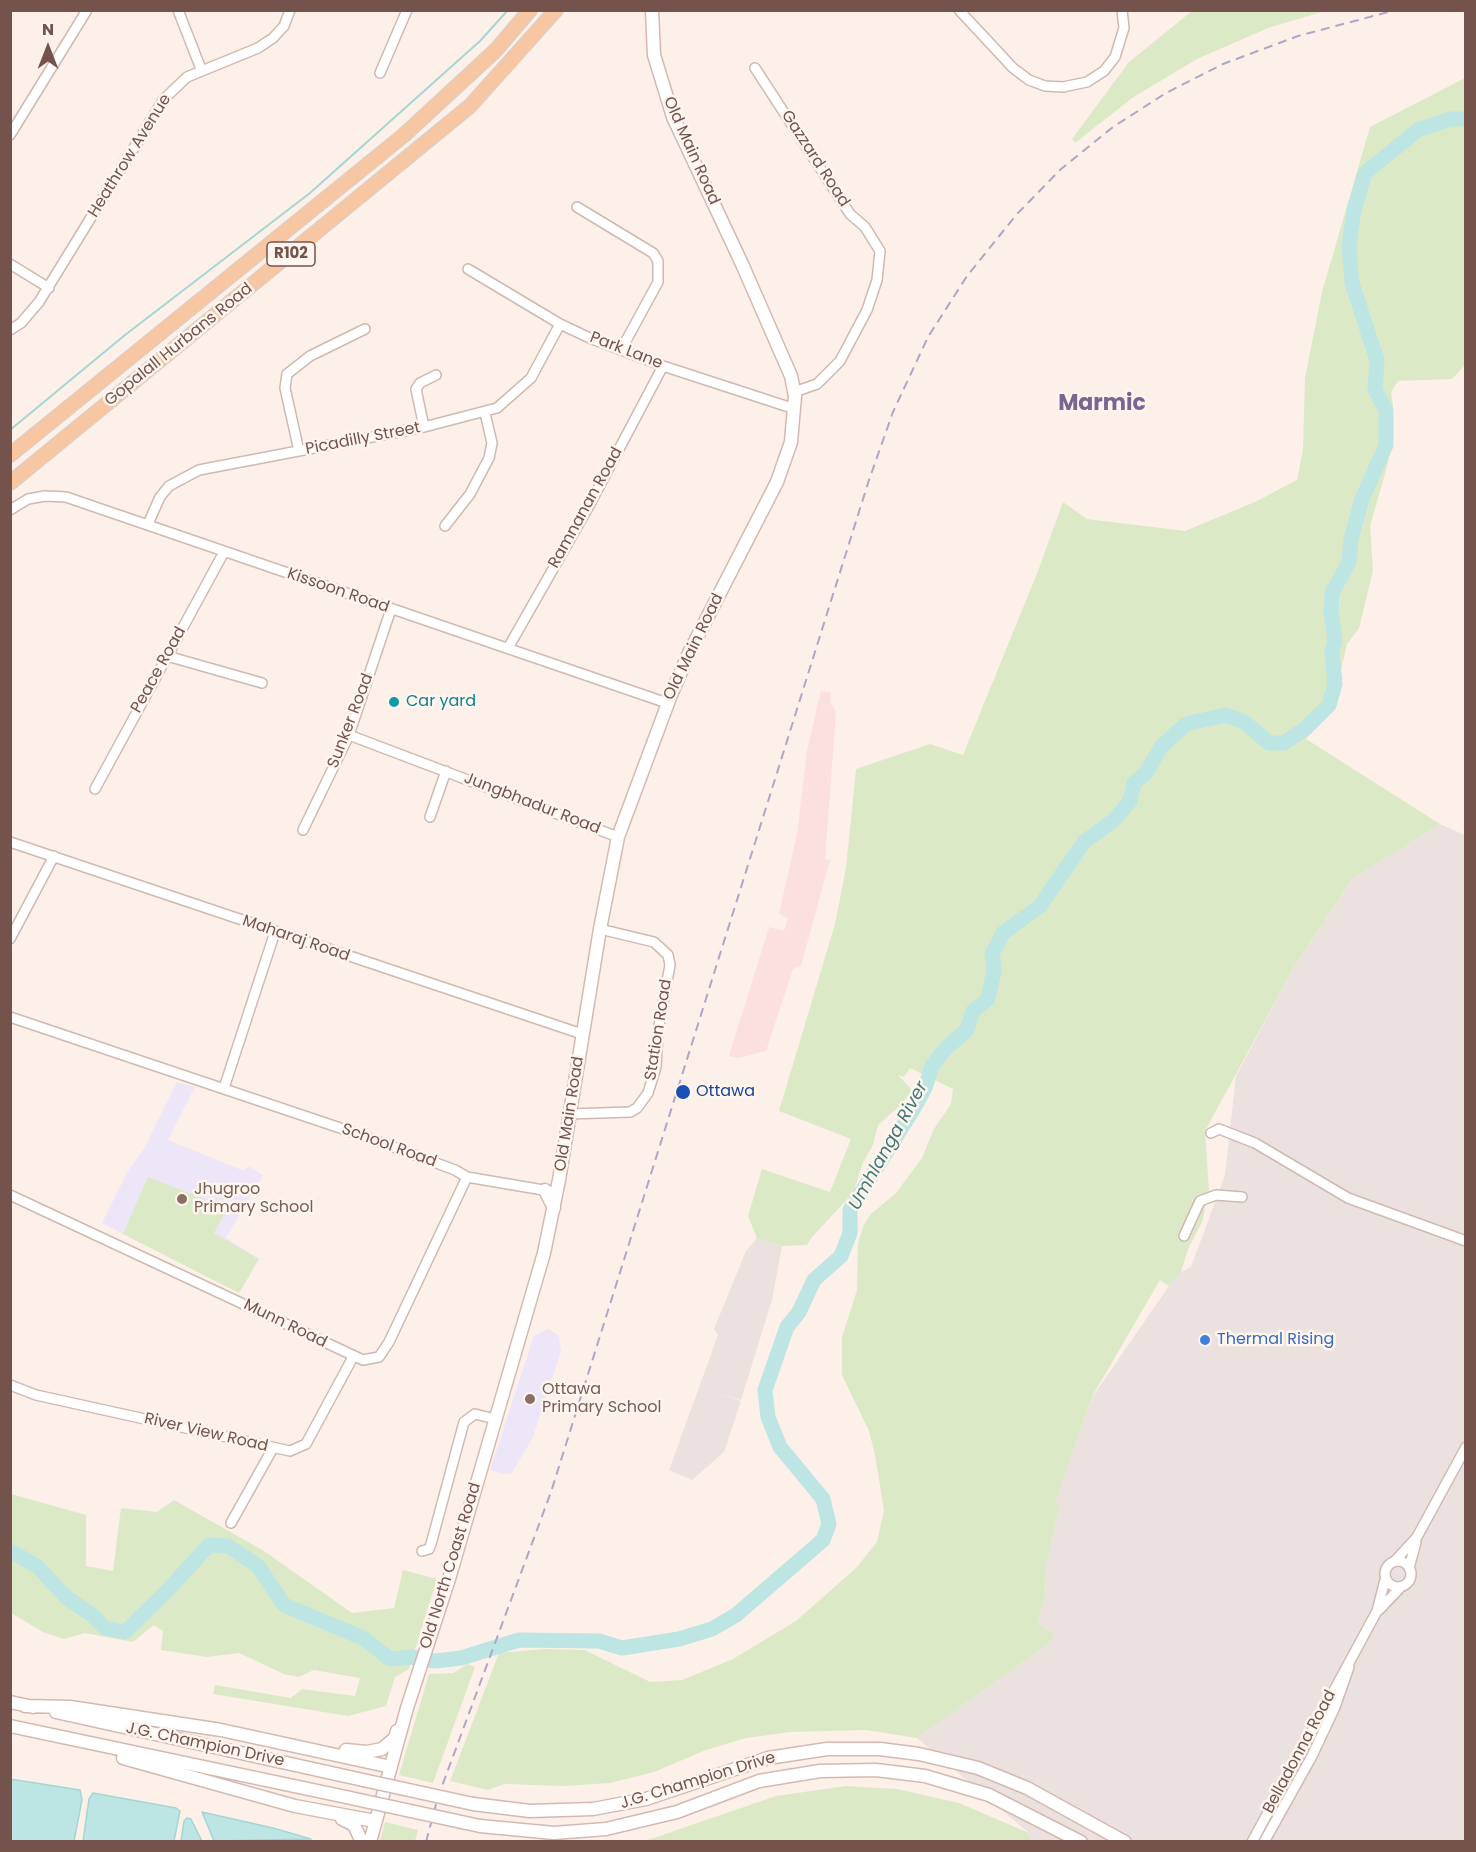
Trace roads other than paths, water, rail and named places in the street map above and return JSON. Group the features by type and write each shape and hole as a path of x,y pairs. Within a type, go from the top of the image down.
{"main road":[{"name":"Gopalall Hurbans Road","path":"10,455 404,135 496,50 530,10"},
{"name":"Gopalall Hurbans Road","path":"10,483 454,120 477,99 556,10"}],"street":[{"path":"10,135 87,10"},
{"path":"178,10 201,69"},
{"name":"Heathrow Avenue","path":"10,330 21,323 49,288 164,99 176,86 201,69 258,48 284,26 290,10"},
{"path":"380,73 407,10"},
{"name":"Old Main Road","path":"528,1311 554,1208 551,1191 569,1114 618,837 667,703 689,653 777,482 791,442 795,409 791,376 669,107 654,56 652,10"},
{"path":"959,10 1013,68 1030,81 1045,86 1063,87 1087,82 1104,71 1110,64 1120,46 1124,28 1122,10"},
{"name":"Gazzard Road","path":"755,68 850,214 865,227 880,251 877,280 867,310 840,361 817,384 794,392"},
{"path":"577,207 653,253 658,261 657,282 621,350"},
{"path":"10,264 49,288"},
{"name":"Park Lane","path":"468,268 560,324 663,366 795,409"},
{"name":"Picadilly Street","path":"148,524 160,498 169,486 182,477 199,470 424,427 485,413 497,408 531,378 560,324"},
{"path":"299,451 285,388 287,374 310,356 365,329"},
{"name":"Ramnanan Road","path":"507,648 590,504 663,366"},
{"path":"424,427 416,389 420,383 436,375"},
{"path":"446,526 470,494 492,450 485,413"},
{"name":"Kissoon Road","path":"10,510 28,500 45,495 66,497 667,703"},
{"name":"Peace Road","path":"95,789 224,552"},
{"name":"Sunker Road","path":"303,830 349,735 391,609"},
{"path":"167,656 262,683"},
{"name":"Jungbhadur Road","path":"349,735 618,837"},
{"name":"Jungbhadur Road","path":"430,817 446,771"},
{"name":"Maharaj Road","path":"10,842 275,933 582,1034"},
{"path":"12,936 54,856"},
{"name":"Station Road","path":"569,1114 630,1112 637,1108 648,1093 656,1067 658,1031 670,965 668,955 654,942 600,929"},
{"path":"224,1088 275,933"},
{"name":"School Road","path":"10,1017 361,1135 455,1170 467,1177 551,1191"},
{"path":"1212,1133 1219,1129 1255,1143 1348,1198 1466,1241"},
{"path":"353,1357 373,1359 384,1352 467,1177"},
{"name":"Munn Road","path":"10,1195 353,1357"},
{"path":"1184,1236 1200,1200 1216,1195 1242,1197"},
{"name":"Old North Coast Road","path":"370,1842 407,1708 458,1548 528,1311"},
{"name":"River View Road","path":"10,1385 36,1395 290,1451 306,1444 353,1357"},
{"path":"422,1551 429,1549 431,1544 464,1422 475,1414 495,1419"},
{"name":"Belladonna Road","path":"1264,1842 1335,1707 1350,1665 1377,1611 1386,1567 1394,1562 1417,1537 1466,1447"},
{"path":"231,1523 273,1448"},
{"name":"Belladonna Road","path":"1377,1611 1410,1580 1409,1568 1417,1537"},
{"path":"1394,1562 1402,1562 1409,1568"},
{"path":"1385,1580 1392,1586 1400,1588"},
{"name":"Belladonna Road","path":"1252,1842 1336,1685 1350,1665"},
{"name":"J.G. Champion Drive","path":"10,1702 473,1804 530,1811 593,1809 646,1800 768,1758 827,1749 880,1749 936,1757 986,1771 1027,1788 1125,1842"},
{"path":"25,1706 53,1705 221,1730 391,1767"},
{"path":"312,1748 367,1752 382,1749 395,1738 407,1708"},
{"name":"J.G. Champion Drive","path":"10,1726 480,1826 554,1833 606,1829 677,1812 759,1781 820,1771 876,1770 925,1776 979,1791 1015,1806 1081,1842"},
{"path":"78,1741 99,1751 332,1815 375,1821"},
{"path":"332,1815 354,1826 362,1842"}],"water":[{"path":"10,1779 80,1790 82,1800 74,1841 11,1841"},
{"path":"93,1793 176,1808 180,1811 174,1841 83,1841 89,1799"},
{"path":"202,1812 273,1828 311,1839 214,1841"},
{"path":"187,1818 191,1819 202,1841 181,1841 184,1821"}],"waterway":[{"path":"10,430 125,335 310,193 480,41 508,10"},
{"name":"Umhlanga River","path":"10,1551 37,1566 66,1597 92,1615 105,1628 125,1632 209,1545 228,1546 258,1566 284,1605 363,1638 390,1659 411,1657 435,1661 461,1658 519,1640 599,1641 622,1648 679,1639 712,1629 736,1615 823,1540 829,1524 823,1499 780,1447 768,1417 765,1390 787,1327 799,1312 814,1280 841,1256 850,1233 850,1210 914,1108 925,1088 932,1066 946,1048 967,1030 973,1011 988,999 994,970 992,954 1003,933 1040,906 1084,842 1114,820 1130,801 1134,783 1146,773 1161,747 1186,724 1226,715 1244,722 1269,743 1284,743 1306,728 1329,705 1335,684 1332,652 1335,639 1331,612 1332,593 1349,562 1351,539 1362,499 1386,445 1386,410 1375,390 1377,360 1352,283 1349,246 1354,210 1365,173 1418,130 1450,119 1466,119"}],"railway":[{"path":"426,1842 438,1797 551,1492 869,480 893,412 928,337 967,276 1017,214 1061,169 1113,127 1166,93 1223,64 1298,36 1396,10"}],"place":[{"name":"Car yard","path":"394,702"},
{"name":"Ottawa","path":"683,1092"},
{"name":"Jhugroo Primary School","path":"182,1199"},
{"name":"Thermal Rising","path":"1205,1340"},
{"name":"Ottawa Primary School","path":"530,1399"}],"district":[{"name":"Marmic","path":"1102,404"}]}
